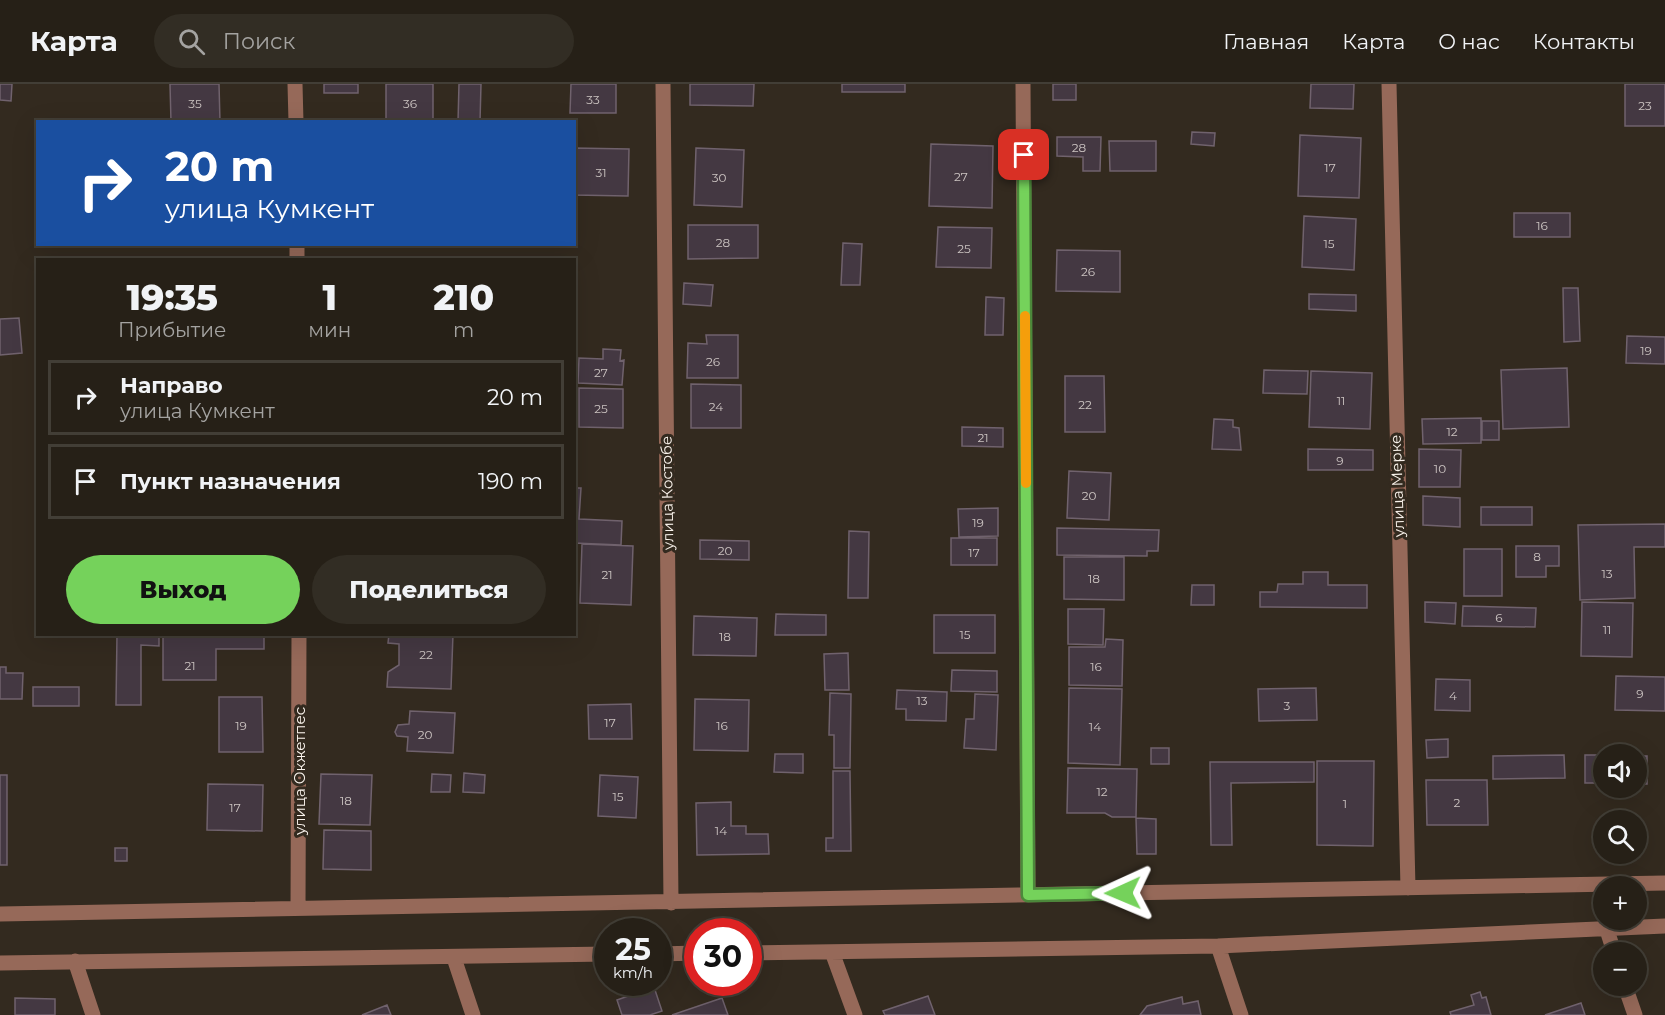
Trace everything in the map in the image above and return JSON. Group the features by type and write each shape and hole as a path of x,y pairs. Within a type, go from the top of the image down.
{"street":[{"path":"296,84 296,120"},
{"name":"улица Костобе","path":"663,84 671,903"},
{"path":"1023,84 1028,895"},
{"name":"улица Мерке","path":"1389,84 1408,888"},
{"name":"улица Окжетпес","path":"298,908 299,636"},
{"path":"0,914 1665,883"},
{"path":"1647,927 1665,926"},
{"path":"762,953 1218,946 1607,930 1611,942"},
{"path":"1218,946 1241,1015"},
{"path":"832,952 855,1015"},
{"path":"0,963 594,954"},
{"path":"454,957 473,1015"},
{"path":"75,961 93,1015"},
{"path":"1628,996 1635,1015"}],"building":[{"path":"0,84 12,84 11,101 0,100"},
{"path":"170,84 219,84 220,120 171,120"},
{"path":"324,84 358,84 358,93 324,93"},
{"path":"386,84 433,84 433,120 386,120"},
{"path":"459,84 481,84 480,120 458,120"},
{"path":"571,84 616,84 616,113 570,113"},
{"path":"690,84 754,84 753,106 690,105"},
{"path":"842,84 905,84 905,92 842,92"},
{"path":"1053,84 1076,84 1076,100 1053,100"},
{"path":"1311,84 1354,84 1353,109 1310,108"},
{"path":"1625,84 1665,84 1665,126 1625,126"},
{"path":"1192,132 1215,133 1214,146 1191,144"},
{"path":"1300,135 1361,138 1359,198 1298,196"},
{"path":"1057,137 1101,137 1100,171 1083,171 1083,157 1057,156"},
{"path":"1109,141 1156,141 1156,171 1110,171"},
{"path":"931,144 993,146 992,208 929,206"},
{"path":"576,148 629,149 628,196 576,195"},
{"path":"696,148 744,150 742,207 694,205"},
{"path":"1514,213 1570,213 1570,237 1514,237"},
{"path":"1304,216 1356,219 1354,270 1302,267"},
{"path":"688,225 758,225 758,258 688,259"},
{"path":"938,227 992,228 991,268 936,267"},
{"path":"843,243 862,244 860,285 841,285"},
{"path":"1057,250 1120,251 1120,292 1056,291"},
{"path":"684,283 713,285 711,306 683,304"},
{"path":"1563,288 1578,288 1580,341 1564,342"},
{"path":"1309,294 1356,295 1356,311 1309,309"},
{"path":"986,297 1004,298 1003,335 985,335"},
{"path":"19,318 22,353 0,355 0,319"},
{"path":"706,335 738,335 738,378 687,378 688,343 707,344"},
{"path":"1627,336 1665,337 1665,364 1626,363"},
{"path":"603,349 621,350 620,361 624,360 622,385 578,383 579,358 603,359"},
{"path":"1567,368 1569,427 1503,429 1501,370"},
{"path":"1264,370 1308,371 1307,394 1263,393"},
{"path":"1311,371 1372,373 1370,429 1309,427"},
{"path":"1065,376 1104,376 1105,432 1065,432"},
{"path":"691,384 741,385 741,428 691,428"},
{"path":"579,388 623,389 623,428 579,427"},
{"path":"1481,418 1481,443 1423,444 1422,419"},
{"path":"1214,419 1233,420 1233,427 1239,428 1241,450 1212,449"},
{"path":"1482,421 1499,421 1499,440 1482,440"},
{"path":"962,427 1003,428 1003,447 962,446"},
{"path":"1308,449 1373,450 1373,470 1308,470"},
{"path":"1419,449 1461,450 1460,487 1419,487"},
{"path":"1069,471 1111,473 1109,520 1067,518"},
{"path":"576,488 581,488 579,519 622,521 621,545 576,543"},
{"path":"1423,496 1460,498 1460,527 1423,525"},
{"path":"1481,507 1532,507 1532,525 1481,525"},
{"path":"998,508 998,536 959,537 958,509"},
{"path":"1665,524 1665,547 1634,547 1635,598 1580,600 1578,525"},
{"path":"1057,528 1159,530 1158,551 1147,551 1147,556 1057,555"},
{"path":"849,531 869,532 868,598 848,598"},
{"path":"951,538 997,538 997,565 951,565"},
{"path":"700,540 749,541 749,560 700,559"},
{"path":"582,544 633,546 631,605 580,603"},
{"path":"1516,546 1559,546 1559,566 1546,566 1546,577 1516,577"},
{"path":"1464,549 1502,549 1502,596 1464,596"},
{"path":"1064,557 1124,557 1124,600 1064,599"},
{"path":"1303,572 1328,572 1328,585 1367,585 1367,608 1260,607 1260,592 1277,592 1278,584 1303,584"},
{"path":"1192,585 1214,585 1214,605 1191,605"},
{"path":"1425,602 1456,603 1455,624 1425,622"},
{"path":"1582,602 1633,603 1632,657 1581,656"},
{"path":"1463,606 1536,608 1535,627 1462,626"},
{"path":"1068,609 1104,609 1103,645 1068,644"},
{"path":"776,614 826,615 826,635 775,635"},
{"path":"934,615 995,615 995,653 934,653"},
{"path":"694,616 757,618 756,656 693,655"},
{"path":"117,636 159,636 159,646 141,645 141,705 116,705"},
{"path":"163,636 264,636 264,649 216,649 216,680 163,680"},
{"path":"389,636 453,636 451,689 387,687 388,672 399,665 399,644 388,643"},
{"path":"1106,639 1123,640 1122,686 1069,685 1069,647 1105,647"},
{"path":"848,653 849,690 825,690 824,654"},
{"path":"0,667 6,667 6,673 23,673 22,699 0,699"},
{"path":"952,670 997,671 997,692 951,691"},
{"path":"1616,676 1665,677 1665,711 1615,710"},
{"path":"1436,679 1470,680 1470,711 1435,710"},
{"path":"33,687 79,687 79,706 33,706"},
{"path":"1069,688 1122,689 1120,765 1068,763"},
{"path":"1316,688 1317,720 1259,721 1258,689"},
{"path":"897,690 947,692 946,721 906,720 906,709 896,709"},
{"path":"830,693 851,694 850,768 834,768 834,735 829,735"},
{"path":"975,694 998,695 996,750 964,748 966,719 974,719"},
{"path":"219,697 262,697 263,752 219,752"},
{"path":"695,699 749,700 748,751 694,750"},
{"path":"631,704 632,739 589,739 588,705"},
{"path":"410,711 455,713 453,753 407,751 408,737 397,736 395,732 398,725 409,724"},
{"path":"1448,739 1448,757 1427,758 1426,740"},
{"path":"1151,748 1169,748 1169,764 1151,764"},
{"path":"775,754 803,754 803,773 774,772"},
{"path":"1564,755 1565,778 1493,779 1493,756"},
{"path":"1585,755 1593,755 1593,783 1585,783"},
{"path":"1317,761 1374,761 1373,846 1317,845"},
{"path":"1210,762 1314,762 1314,782 1231,783 1232,845 1211,845"},
{"path":"1068,768 1137,769 1136,817 1112,817 1105,813 1067,813"},
{"path":"833,771 850,771 851,851 826,851 826,838 833,838"},
{"path":"464,773 485,775 484,793 463,792"},
{"path":"321,774 372,775 370,825 319,824"},
{"path":"432,774 451,775 450,792 431,792"},
{"path":"0,775 7,775 7,865 0,865"},
{"path":"600,775 638,777 636,818 598,816"},
{"path":"1426,780 1487,780 1488,825 1427,825"},
{"path":"208,784 263,785 262,831 207,830"},
{"path":"731,802 731,826 746,826 746,834 768,834 769,854 697,855 696,803"},
{"path":"1136,818 1156,819 1156,854 1137,854"},
{"path":"324,830 371,831 371,870 323,869"},
{"path":"115,848 127,848 127,861 115,861"},
{"path":"1480,992 1482,998 1486,997 1491,1015 1451,1015 1450,1012 1474,1005 1471,995"},
{"path":"628,996 657,996 662,1011 650,1015 622,1015 617,1000"},
{"path":"928,996 935,1015 885,1015 883,1011"},
{"path":"1182,997 1183,1004 1198,1001 1201,1015 1140,1015 1147,1006"},
{"path":"15,998 55,999 55,1015 15,1015"},
{"path":"722,998 728,1015 672,1015"},
{"path":"1581,1003 1585,1015 1545,1015"},
{"path":"387,1005 391,1015 362,1015"}],"slow traffic":[{"path":"1025,316 1026,483"}],"route":[{"path":"1024,155 1028,895 1123,893"}]}
